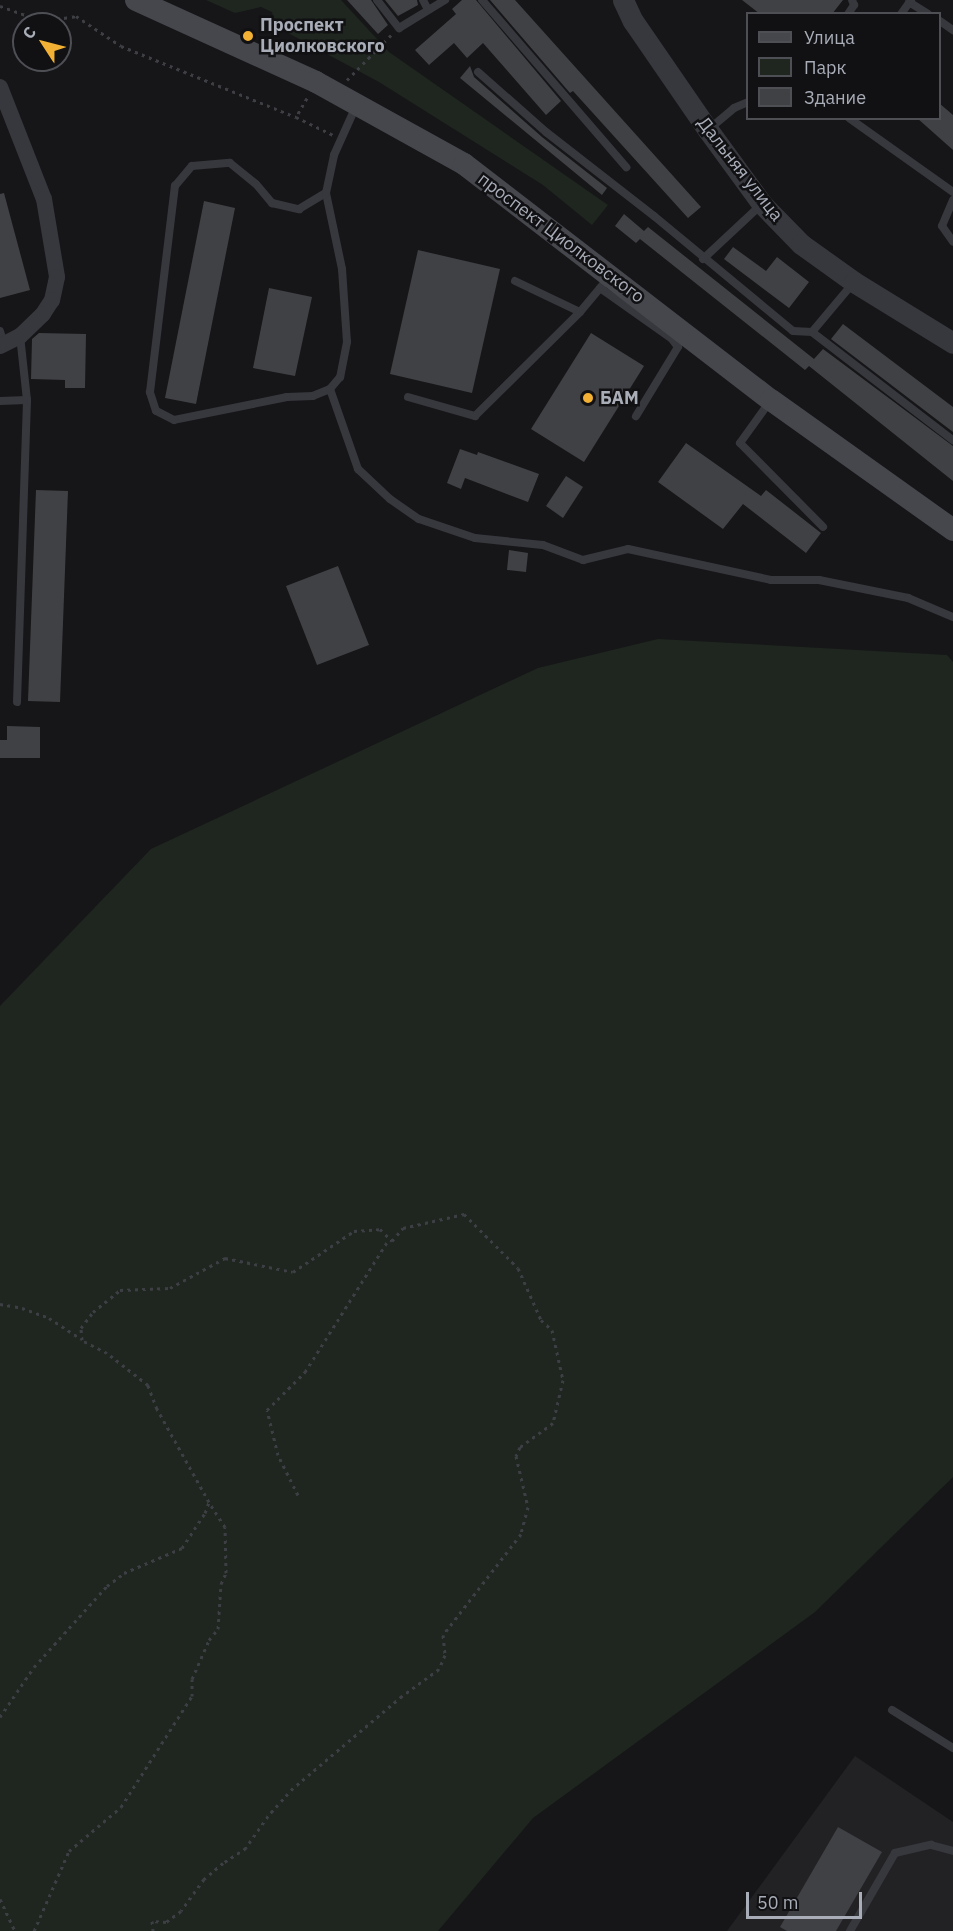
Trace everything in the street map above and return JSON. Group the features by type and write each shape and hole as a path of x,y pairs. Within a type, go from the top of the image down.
{"main road":[{"name":"проспект Циолковского","path":"136,0 263,55 357,103 464,164 605,282 953,530"}],"street":[{"name":"Дальняя улица","path":"622,0 633,21 762,204 801,244 854,282 953,343"},
{"path":"0,87 44,199 57,277 52,300 43,314 20,336 1,340"}],"lane":[{"path":"377,0 399,28 425,4 445,0"},
{"path":"482,0 626,167"},
{"path":"910,1 925,12"},
{"path":"478,72 546,132 654,216 703,259 793,331 812,332 953,440"},
{"path":"708,130 734,108 746,102"},
{"path":"326,193 299,209 273,203 256,184 230,163 192,166 175,186 150,392 156,411 174,420 287,397 314,396 330,389 340,377 347,342 342,269 326,193 334,155 357,103"},
{"path":"852,120 953,192"},
{"path":"953,200 942,226 953,242"},
{"path":"703,259 762,204"},
{"path":"515,281 580,312"},
{"path":"408,397 475,416 580,312 605,282 672,339 678,348 636,416"},
{"path":"812,332 854,282"},
{"path":"17,702 27,400 20,336"},
{"path":"330,389 358,469 390,499 419,519 475,538 543,545 583,560 628,549 771,580 819,580 908,598 953,617"},
{"path":"0,400 27,400"},
{"path":"771,400 740,443 823,527"},
{"path":"892,1710 953,1748"},
{"path":"850,1931 895,1853 931,1845 953,1851"}],"path":[{"path":"0,6 42,21 76,16 121,46 296,117"},
{"path":"335,92 399,28"},
{"path":"82,1340 81,1328 84,1322 120,1290 170,1288 225,1258 293,1272 354,1231 380,1229 392,1241 398,1237 403,1228 464,1214 518,1268 541,1320 552,1330 563,1380 553,1423 520,1447 516,1456 528,1507 521,1534 443,1635 445,1655 439,1670 402,1696 293,1788 268,1816 246,1848 204,1879 181,1911 166,1922 152,1921 153,1931"},
{"path":"298,1495 278,1455 267,1410 305,1372 389,1239"},
{"path":"0,1304 22,1308 49,1318 107,1353 148,1385 157,1409 225,1527 226,1573 221,1584 218,1629 209,1640 192,1679 192,1696 121,1807 69,1851 34,1931"},
{"path":"0,1718 34,1668 107,1586 124,1573 182,1548 205,1513 209,1502"},
{"path":"0,1899 15,1931"}],"shaded area":[{"path":"855,1756 953,1822 953,1931 727,1931"}],"green space":[{"path":"206,0 341,0 389,52 608,205 592,225 543,185 379,82 275,26 272,12 261,7 235,13"},
{"path":"658,639 947,655 953,662 953,1477 815,1612 533,1818 438,1931 0,1931 0,1006 151,849 538,668"}],"building":[{"path":"347,0 371,0 388,25 378,34"},
{"path":"385,0 417,0 418,5 398,16"},
{"path":"462,0 476,0 561,101 546,115 483,43 467,58 454,43 429,65 415,50 456,14 452,9"},
{"path":"490,0 515,0 701,207 688,218 573,91 570,93"},
{"path":"742,0 843,0 834,12 757,12"},
{"path":"470,66 474,77 542,137 607,188 602,195 460,78"},
{"path":"941,105 953,115 953,150 919,120 941,120"},
{"path":"4,193 30,290 0,298 0,194"},
{"path":"204,201 235,208 196,404 165,398"},
{"path":"624,214 644,231 648,227 814,359 823,349 953,446 953,481 809,366 805,370 640,239 636,243 615,226"},
{"path":"733,247 766,271 777,257 809,282 789,308 724,259"},
{"path":"418,250 500,269 472,393 390,374"},
{"path":"269,288 312,297 295,376 253,368"},
{"path":"843,324 953,407 953,432 831,339"},
{"path":"39,333 86,334 85,388 65,388 65,380 31,379 32,339"},
{"name":"БАМ","path":"591,333 644,366 584,462 531,429"},
{"path":"686,443 761,496 766,490 821,533 806,553 743,504 723,529 658,482"},
{"path":"460,449 477,455 478,452 539,474 528,502 465,478 461,489 447,483"},
{"path":"566,476 583,487 563,518 546,506"},
{"path":"36,490 68,491 60,702 28,701"},
{"path":"509,550 528,553 526,572 507,570"},
{"path":"338,566 369,645 317,665 286,586"},
{"path":"7,726 40,727 40,758 0,758 0,740 7,740"},
{"path":"838,1827 882,1852 836,1931 787,1931 780,1927"}],"place":[{"name":"Проспект Циолковского","path":"248,36"},
{"name":"БАМ","path":"588,398"}]}
